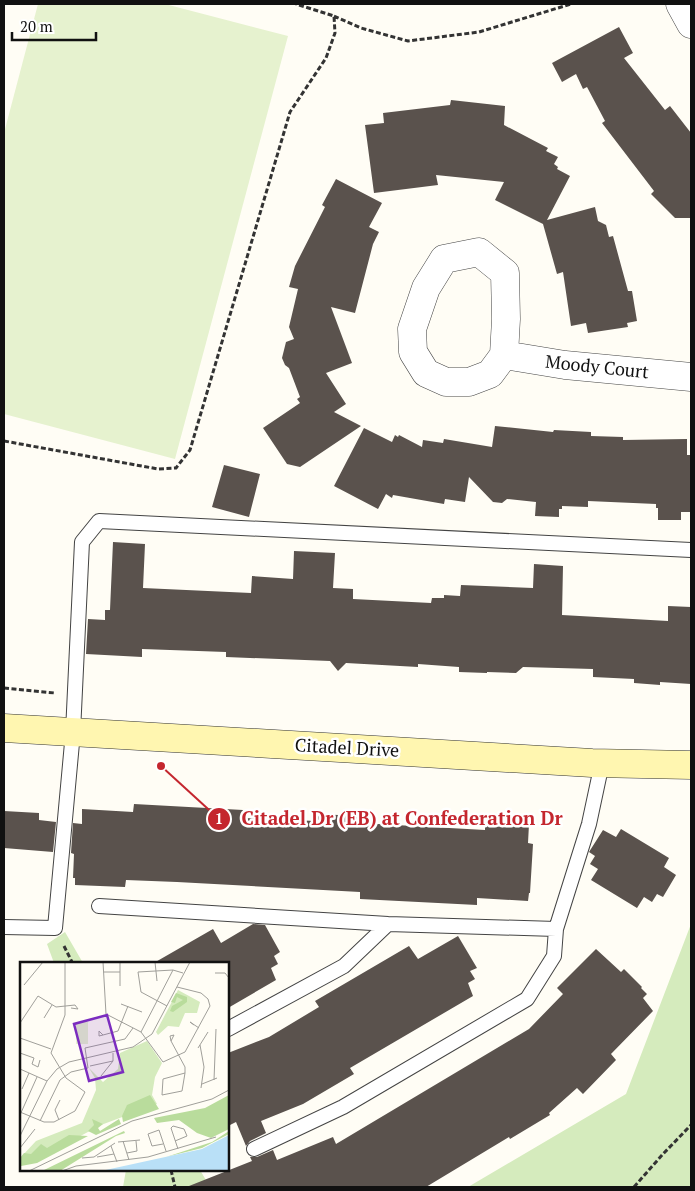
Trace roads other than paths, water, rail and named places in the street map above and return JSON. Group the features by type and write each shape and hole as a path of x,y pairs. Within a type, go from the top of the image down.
{"street":[{"path":"680,4 691,24"},
{"path":"479,252 505,273 506,319 504,355 490,374 469,382 446,382 426,373 413,352 412,329 426,288 444,259 479,252"},
{"name":"Moody Court","path":"504,355 565,365 691,377"},
{"name":"Citadel Drive","path":"4,728 602,763 691,765"}],"lane":[{"path":"4,926 55,928 73,732 82,542 99,521 691,550"},
{"path":"254,1149 343,1108 527,999 554,956 556,929 589,824 602,763"},
{"path":"99,906 388,924 556,929"},
{"path":"229,1028 344,966 388,924"}],"place":[{"name":"Citadel Dr (EB) at Confederation Dr","path":"161,766"}]}
